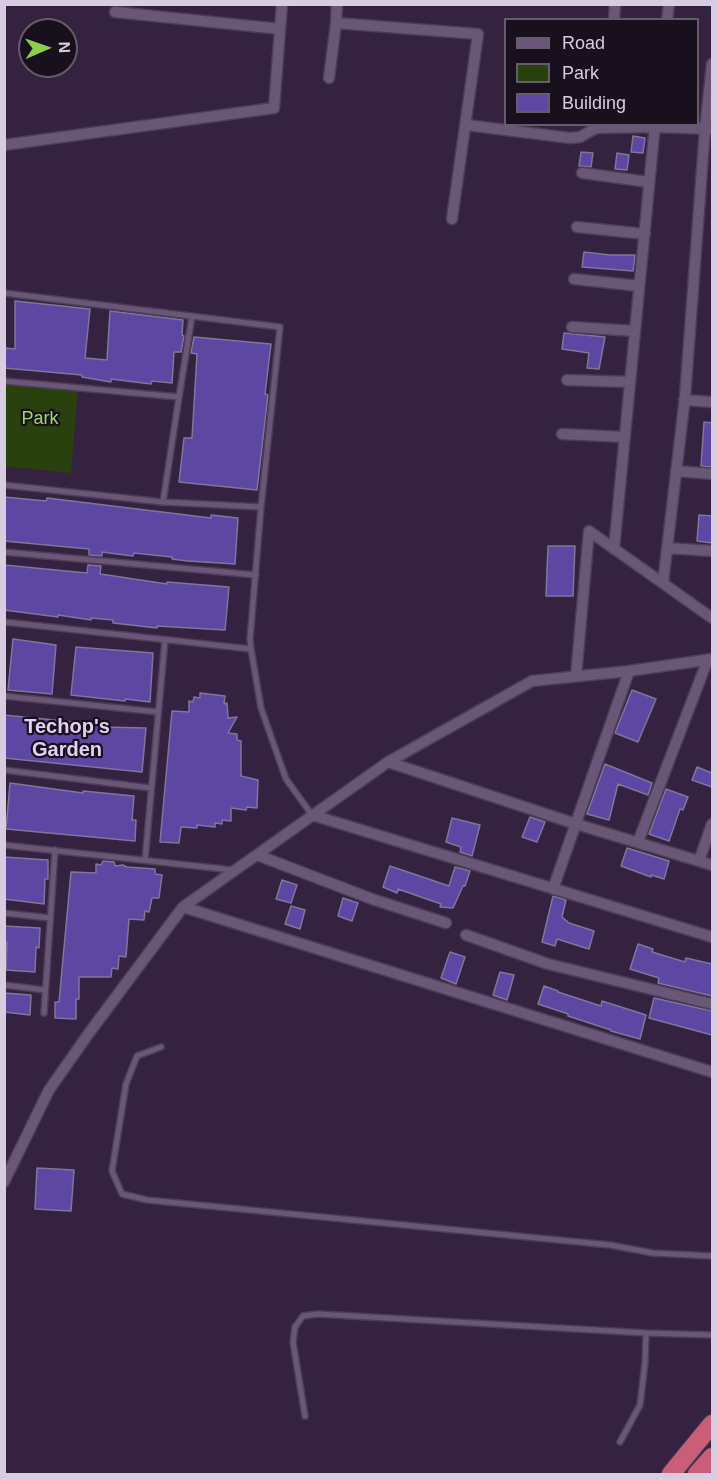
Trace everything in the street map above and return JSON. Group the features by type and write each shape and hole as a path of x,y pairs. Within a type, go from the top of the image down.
{"highway":[{"path":"671,1474 712,1424"},
{"path":"698,1474 712,1457"}],"street":[{"path":"4,146 274,108 282,4"},
{"path":"329,78 337,4"},
{"path":"115,12 280,29"},
{"path":"336,23 478,34 452,219"},
{"path":"663,583 684,400 709,129 712,64"},
{"path":"466,125 570,138 580,137 605,126"},
{"path":"614,549 655,126"},
{"path":"668,126 709,129"},
{"path":"582,173 650,182"},
{"path":"577,227 645,234"},
{"path":"574,279 639,286"},
{"path":"573,327 635,331"},
{"path":"567,380 630,382"},
{"path":"684,400 712,402"},
{"path":"562,434 625,437"},
{"path":"676,471 712,474"},
{"path":"576,676 589,531 712,618"},
{"path":"667,548 712,551"},
{"path":"4,1182 49,1090 183,907 388,762 532,681 629,671 710,659 639,842"},
{"path":"553,889 629,671"},
{"path":"388,762 576,824 712,865"},
{"path":"312,815 712,937"},
{"path":"699,861 712,824"},
{"path":"257,855 372,899 446,923"},
{"path":"183,907 712,1072"},
{"path":"466,935 548,964 712,1004"}],"lane":[{"path":"4,293 280,327 250,639 261,708 286,779 312,815"},
{"path":"163,502 192,316"},
{"path":"4,381 179,397"},
{"path":"4,486 163,502 261,507"},
{"path":"4,552 256,575"},
{"path":"4,622 251,649"},
{"path":"145,860 165,640"},
{"path":"4,696 158,712"},
{"path":"4,770 151,788"},
{"path":"4,844 235,871"},
{"path":"44,1013 55,850"},
{"path":"4,913 50,918"},
{"path":"4,986 45,990"},
{"path":"160,1047 137,1056 126,1084 112,1171 122,1194 147,1200 610,1245 653,1253 712,1256"},
{"path":"305,1416 293,1342 295,1327 303,1316 318,1314 712,1335"},
{"path":"620,1442 640,1405 646,1333"}],"green space":[{"name":"Park","path":"4,380 78,386 71,473 5,466"}],"building":[{"path":"633,136 645,138 643,153 631,152"},
{"path":"581,152 593,153 591,167 579,166"},
{"path":"617,153 629,155 627,170 615,169"},
{"path":"584,252 635,255 633,271 582,267"},
{"path":"15,301 90,309 85,358 107,360 110,311 183,320 182,335 184,336 181,352 174,352 172,383 152,381 151,384 111,379 111,382 82,377 82,375 4,368 6,348 15,349"},
{"path":"564,333 605,337 599,369 587,368 589,353 562,349"},
{"path":"194,337 271,344 265,394 268,395 257,490 179,482 184,438 192,438 197,354 191,353"},
{"path":"704,422 712,423 712,467 701,466"},
{"path":"4,497 46,501 47,498 211,518 211,515 238,518 235,564 188,561 134,553 133,556 102,552 102,556 89,555 89,549 4,541"},
{"path":"699,515 712,516 712,543 697,541"},
{"path":"548,546 575,546 573,596 546,596"},
{"path":"4,565 87,573 88,565 101,566 100,574 167,584 167,582 229,587 225,630 157,626 157,628 113,623 113,620 91,618 91,620 58,615 58,617 4,610"},
{"path":"13,639 56,645 52,694 8,690"},
{"path":"76,647 153,653 150,702 71,695"},
{"path":"632,690 656,699 638,742 615,733"},
{"path":"200,693 225,696 224,704 227,703 228,718 237,717 228,733 237,734 237,740 241,741 241,776 258,780 257,808 247,807 246,810 231,808 231,821 222,820 222,824 215,823 215,827 197,825 197,828 181,827 179,843 160,842 172,711 189,712 189,701 193,702 194,697 200,698"},
{"path":"4,715 104,725 104,727 146,728 142,772 4,758"},
{"path":"605,764 652,783 648,795 618,784 609,820 587,814"},
{"path":"697,767 712,773 712,787 692,780"},
{"path":"10,783 83,793 83,791 134,796 132,820 136,820 135,841 6,829"},
{"path":"666,789 688,797 683,810 680,809 669,841 649,834"},
{"path":"530,817 545,822 537,842 522,837"},
{"path":"452,818 480,825 472,856 460,852 461,847 446,842"},
{"path":"627,848 669,861 664,879 651,875 651,877 621,866"},
{"path":"4,857 48,860 44,904 4,899"},
{"path":"103,861 114,862 115,866 155,869 155,874 162,875 159,898 152,898 149,912 145,911 144,920 129,919 126,957 119,956 118,969 112,968 111,977 79,977 76,1019 55,1018 55,1002 59,1002 71,872 96,873 96,864 101,865"},
{"path":"390,866 449,886 455,867 470,871 453,908 440,907 441,904 398,889 397,893 383,887"},
{"path":"282,880 297,885 291,903 276,899"},
{"path":"553,896 566,900 562,917 569,923 594,931 589,949 557,939 555,946 542,942"},
{"path":"343,898 358,903 352,921 338,916"},
{"path":"291,906 305,910 300,929 285,924"},
{"path":"4,926 40,928 39,948 36,947 35,972 6,970 7,942 4,942"},
{"path":"638,944 653,949 652,952 685,962 686,958 712,964 712,996 658,983 659,978 630,969"},
{"path":"450,952 465,957 456,984 441,978"},
{"path":"500,972 514,975 507,1000 493,995"},
{"path":"544,986 601,1006 602,1001 646,1015 640,1039 611,1031 538,1004"},
{"path":"4,993 31,995 30,1015 4,1012"},
{"path":"654,998 712,1011 712,1035 649,1018"},
{"path":"37,1168 74,1170 71,1211 35,1209"}],"district":[{"name":"Techop's Garden","path":"67,738"}]}
